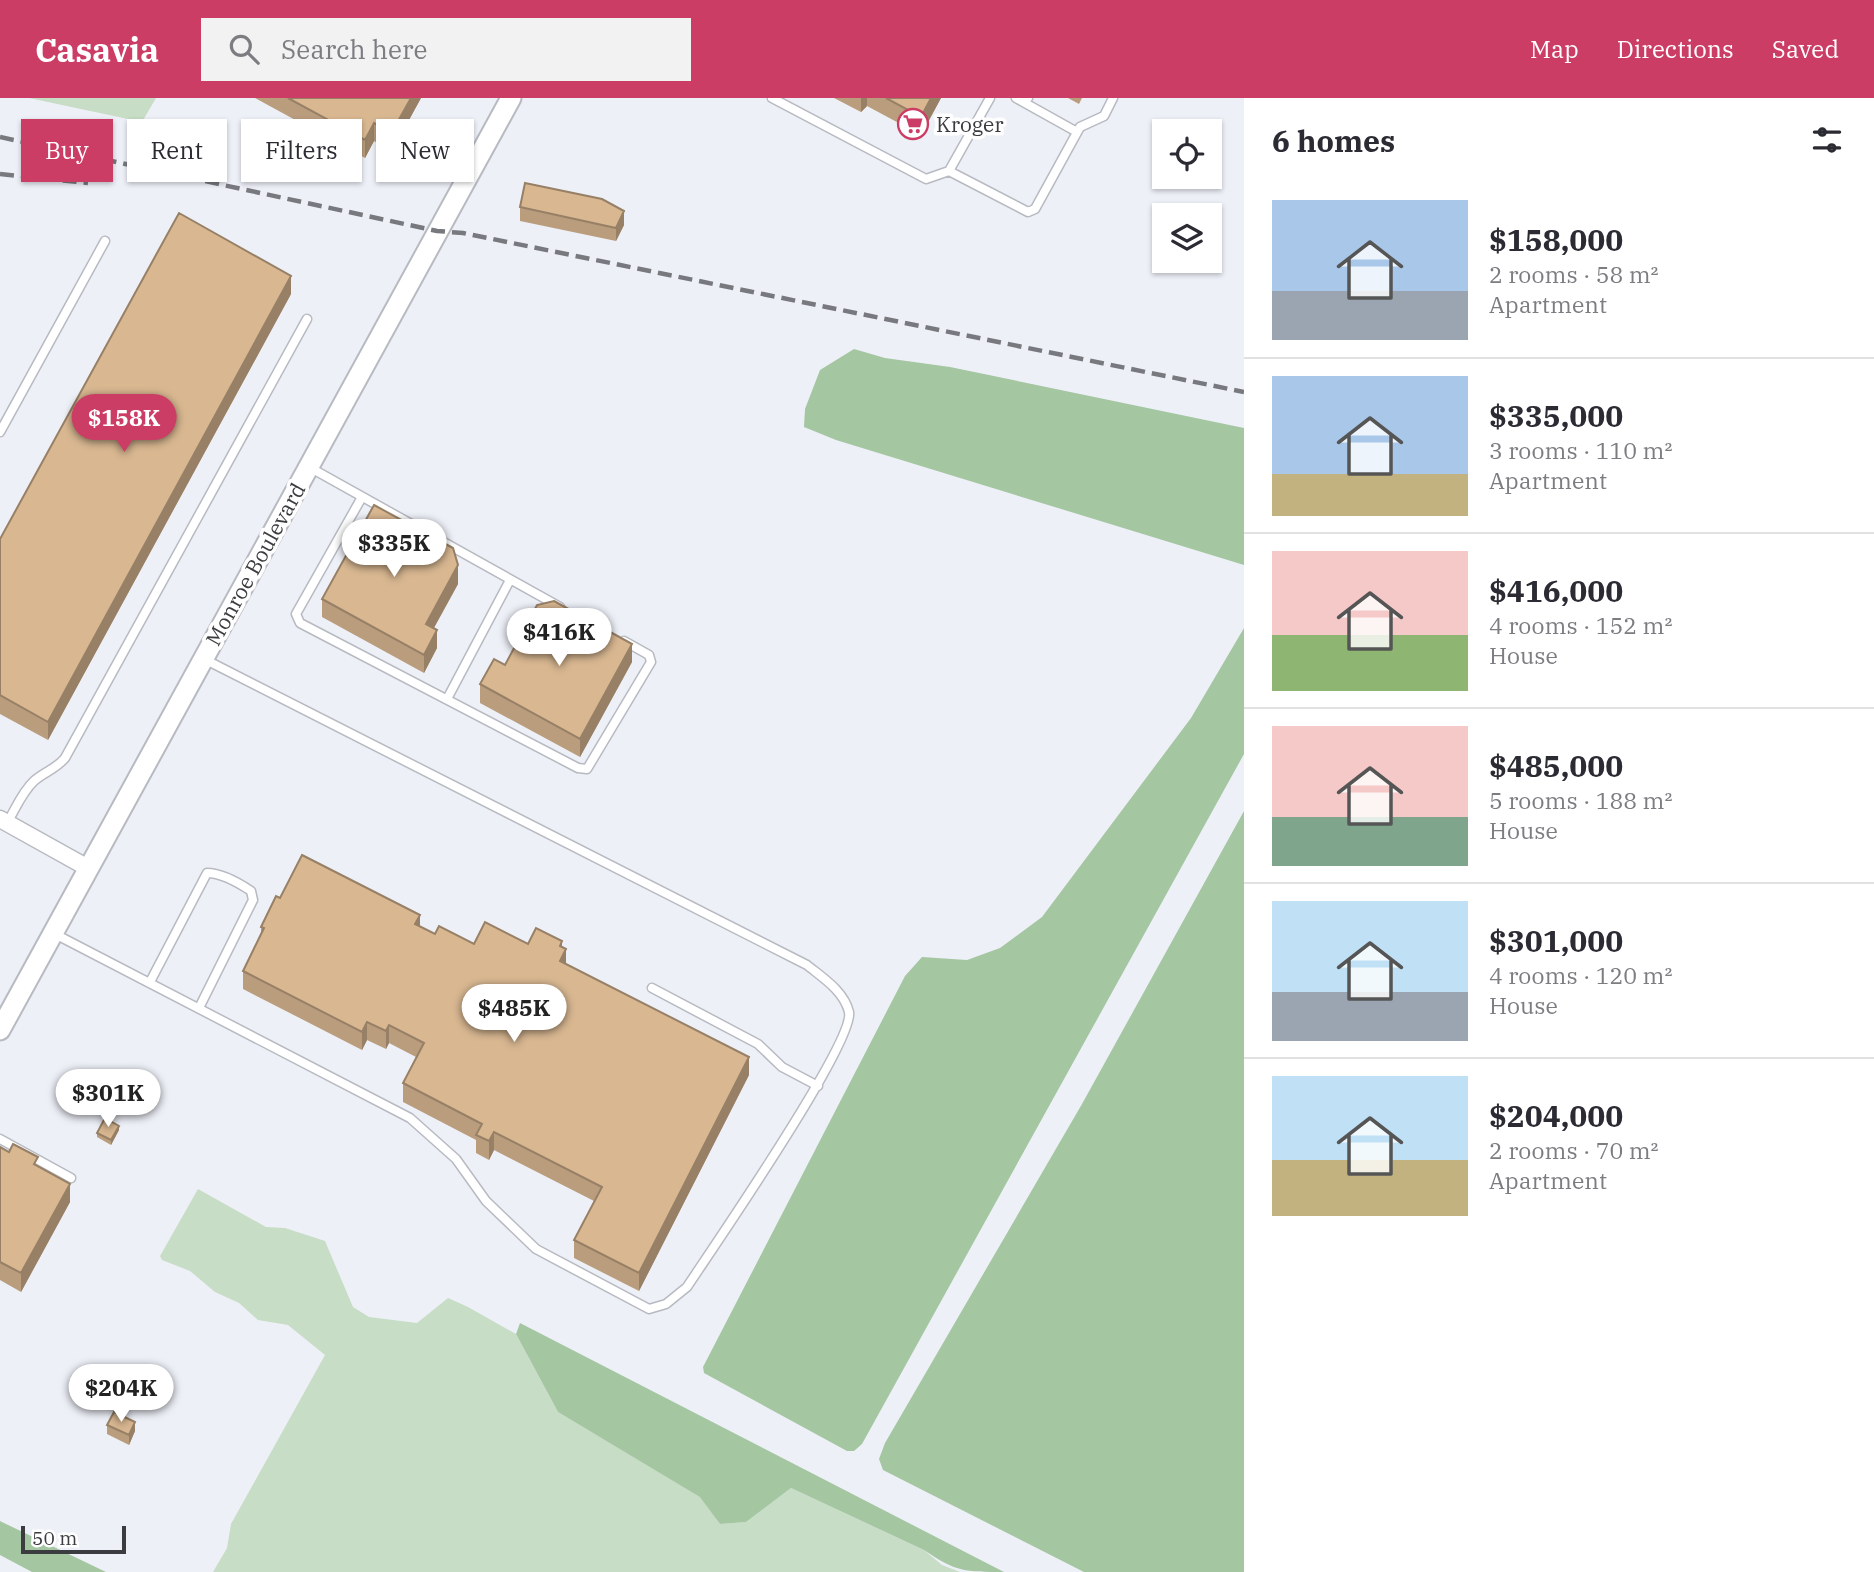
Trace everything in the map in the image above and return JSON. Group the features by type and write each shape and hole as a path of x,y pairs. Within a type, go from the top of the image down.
{"street":[{"name":"Monroe Boulevard","path":"0,1030 511,98"},
{"path":"2,822 88,868"}],"lane":[{"path":"772,98 926,179 948,170 990,98"},
{"path":"1016,98 1027,100 1077,132"},
{"path":"948,170 1028,212 1035,209 1080,127 1104,116 1114,98"},
{"path":"0,432 106,241"},
{"path":"2,822 35,779 59,766 65,758 307,320"},
{"path":"309,467 568,611"},
{"path":"362,497 296,614 300,623 578,768 587,769 650,662 649,655 614,636"},
{"path":"447,699 510,580"},
{"path":"53,933 410,1118 456,1159 486,1201 536,1249 649,1309 666,1304 687,1287 818,1086 844,1035 850,1014 840,992 807,965 204,659"},
{"path":"149,982 207,873 216,873 244,886 251,891 253,900 199,1008"},
{"path":"652,988 758,1044 782,1067 818,1086"},
{"path":"0,1139 71,1178"}],"green space":[{"path":"29,98 156,98 144,119 128,119"},
{"path":"854,349 885,358 950,367 1244,428 1244,565 836,440 804,427 805,409 820,370"},
{"path":"1244,628 1244,754 862,1444 854,1451 847,1451 704,1373 703,1367 905,976 922,957 967,960 1000,948 1042,917 1191,718"},
{"path":"1244,811 1244,1572 1084,1572 883,1470 879,1459 885,1443 1082,1104"},
{"path":"198,1189 266,1227 285,1228 325,1241 353,1307 369,1317 417,1323 448,1298 516,1334 558,1412 701,1497 720,1524 746,1522 791,1488 924,1550 942,1565 960,1572 213,1572 227,1548 231,1524 325,1355 288,1325 258,1320 239,1303 215,1292 190,1271 162,1260 160,1256"},
{"path":"520,1323 1004,1572 970,1571 953,1567 924,1550 791,1488 746,1522 720,1524 700,1497 558,1412 516,1334"},
{"path":"0,1521 106,1572 32,1572 0,1555"}],"building":[{"path":"288,98 411,98 399,119 376,119 376,124 374,123 365,140 362,138 362,119 326,119"},
{"path":"886,98 931,98 921,117"},
{"path":"525,183 602,199 624,211 616,228 520,207"},
{"path":"179,213 291,276 48,722 0,695 0,539"},
{"path":"374,505 453,548 458,565 426,624 437,630 424,655 322,599"},
{"path":"554,601 632,644 580,739 480,684 494,659 505,665 537,605"},
{"path":"302,855 420,915 415,924 435,934 439,926 474,944 485,922 528,944 536,928 562,941 560,946 566,949 560,961 749,1057 639,1273 574,1240 602,1187 494,1132 489,1141 476,1135 482,1124 403,1083 424,1043 389,1025 386,1031 367,1022 362,1032 243,971 276,896 280,898"},
{"path":"105,1118 119,1126 111,1140 97,1133"},
{"path":"13,1144 38,1157 34,1164 70,1184 21,1273 0,1262 0,1147 9,1152"},
{"path":"114,1412 135,1422 129,1435 107,1425"}],"railway":[{"path":"0,137 437,231 463,233 1244,392"},
{"path":"0,174 88,183"}],"place":[{"name":"Kroger","path":"913,124"}]}
